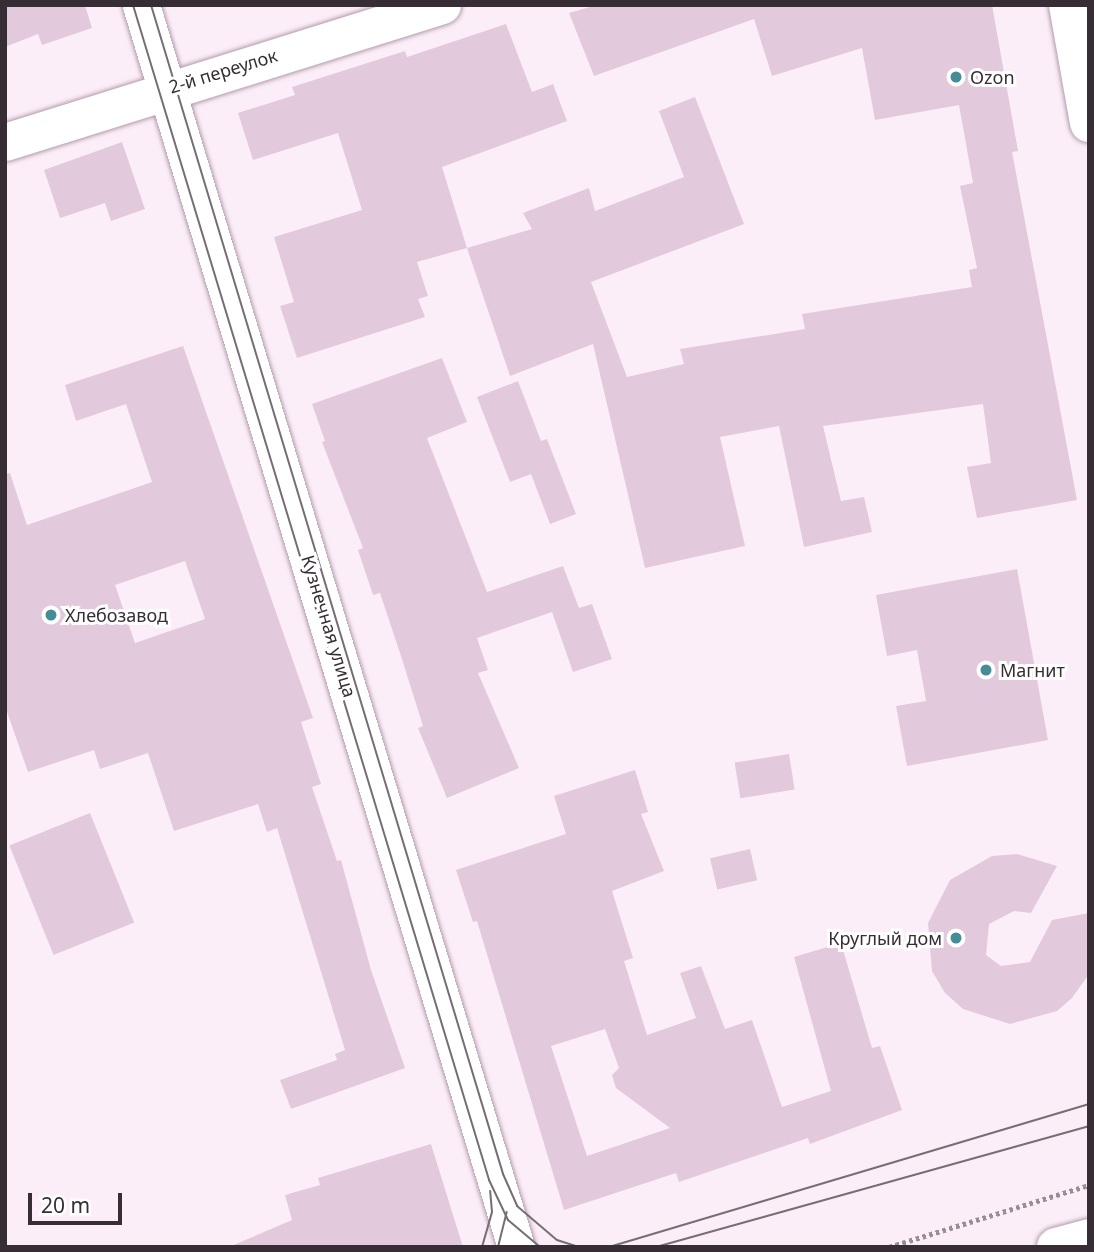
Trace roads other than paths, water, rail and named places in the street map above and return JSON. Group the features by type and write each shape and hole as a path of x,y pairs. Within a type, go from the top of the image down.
{"main road":[{"path":"1068,5 1089,123"},
{"path":"1056,1247 1089,1238"}],"street":[{"name":"Кузнечная улица","path":"141,5 516,1247"},
{"name":"2-й переулок","path":"5,142 166,88 442,5"}],"tram line":[{"path":"133,5 489,1180 508,1220 540,1247"},
{"path":"151,5 503,1174 517,1206 557,1240 578,1247"},
{"path":"609,1247 1089,1104"},
{"path":"656,1247 1089,1126"},
{"path":"482,1247 492,1212 490,1191"},
{"path":"498,1247 507,1212"}],"place":[{"name":"Ozon","path":"956,77"},
{"name":"Хлебозавод","path":"51,615"},
{"name":"Магнит","path":"986,670"},
{"name":"Круглый дом","path":"956,938"}]}
